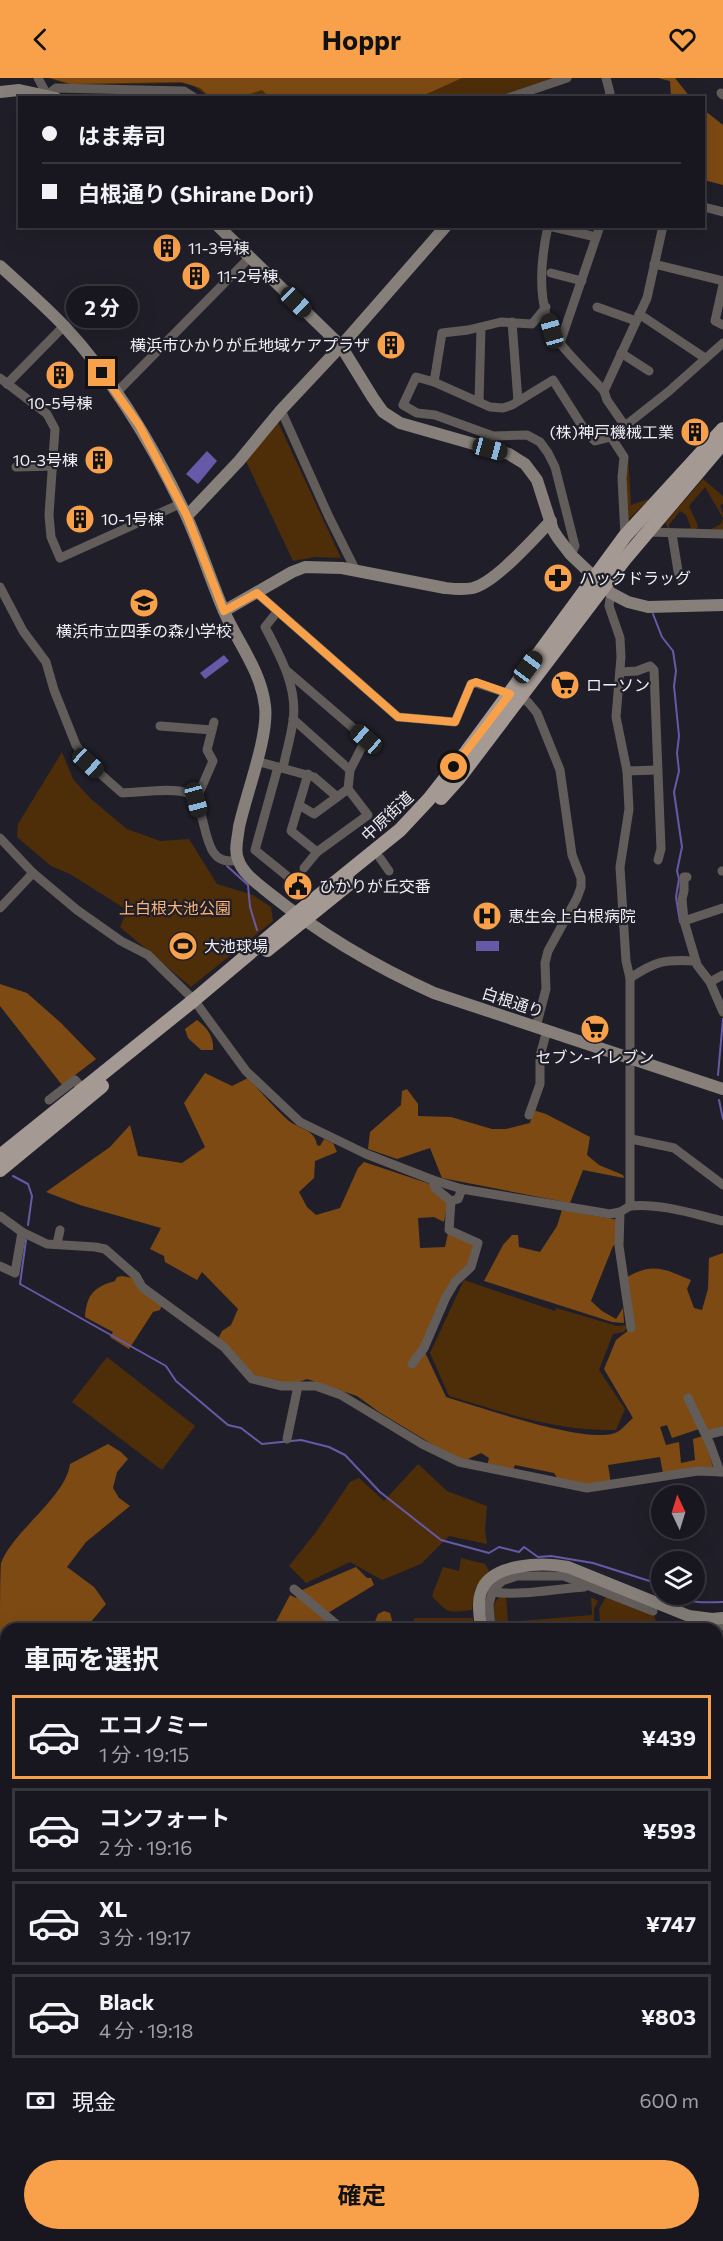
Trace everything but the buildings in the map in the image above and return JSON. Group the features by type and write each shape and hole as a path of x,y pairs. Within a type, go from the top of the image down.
{"main road":[{"name":"中原街道","path":"604,586 625,536 723,429"},
{"name":"中原街道","path":"0,1170 400,830 429,799 646,532 723,443"},
{"name":"中原街道","path":"300,917 380,858 435,805 459,778 514,695"},
{"name":"中原街道","path":"0,1156 83,1089 196,1004"}],"street":[{"path":"38,78 52,96"},
{"path":"514,96 567,78"},
{"path":"606,78 609,96"},
{"path":"52,96 56,88 184,90 192,96"},
{"path":"0,92 19,90 52,96"},
{"path":"705,207 723,212"},
{"path":"220,228 341,346 384,413 400,423 509,454 525,464 541,489 554,530 571,555 604,586 628,602 648,607 723,605"},
{"path":"187,516 239,461 281,410 341,346 444,228"},
{"path":"548,228 544,243 541,289 552,331 560,343 604,391 607,400 625,426"},
{"path":"557,228 596,237"},
{"path":"560,343 599,228"},
{"path":"604,391 646,298 663,228"},
{"path":"116,393 250,257"},
{"path":"654,264 723,283 715,321 723,325"},
{"path":"0,266 64,326 139,425 187,516 224,611 256,673 265,708 264,726 244,805 237,854"},
{"path":"551,273 582,281"},
{"path":"434,382 442,333 481,328 501,322 532,324 546,307"},
{"path":"596,307 637,317 705,358"},
{"path":"512,322 518,401"},
{"path":"64,326 3,381 47,414 52,422 56,437 50,525 51,537 60,558 180,504"},
{"path":"479,402 481,328"},
{"path":"571,555 575,546 555,467 540,442 527,435 493,436 435,415 417,412 403,405 416,377 434,382 490,407 503,408 554,380 586,432 595,441 611,437 668,392 723,342"},
{"path":"621,353 649,371"},
{"path":"281,410 356,571"},
{"path":"611,437 624,457 622,478 625,536"},
{"path":"16,467 54,466"},
{"path":"224,611 292,572 305,567 320,566 356,571 460,590 475,587 488,581 551,521"},
{"path":"646,532 723,534"},
{"path":"672,534 679,577"},
{"path":"604,586 620,638 616,717 627,771 629,809 620,867 626,962 630,978 630,1206"},
{"path":"0,587 23,631 46,662 54,690 76,745 88,763 122,793 176,792 186,793 196,800 207,838 220,860 227,862 237,854 255,850"},
{"path":"257,593 398,717 455,722 471,684 476,682 528,702 537,713 560,770 572,855 581,878 581,887 548,951 545,963 546,989 540,1084 529,1115"},
{"path":"277,612 265,627 288,671 366,739 350,770 348,789 368,815 317,852 304,868"},
{"path":"620,672 637,671 650,666 654,670 661,849 658,860"},
{"path":"255,850 293,719 288,671"},
{"path":"293,719 350,770"},
{"path":"160,726 213,726 207,750 213,761 196,800"},
{"path":"256,761 308,774 336,796"},
{"path":"627,771 657,770"},
{"path":"308,774 291,831 317,852"},
{"path":"299,805 314,814 348,789"},
{"path":"0,838 33,873 77,910 148,955 196,1004 246,1071 300,1122 366,1154 462,1189 610,1214 620,1212 630,1206 642,1205 692,1213 723,1221"},
{"path":"255,850 292,880"},
{"name":"白根通り","path":"237,854 256,882 300,917 358,955 404,979 434,993 723,1089"},
{"path":"380,858 389,871"},
{"path":"0,908 33,873"},
{"path":"687,876 684,877 682,899 684,921 697,965 710,982 723,1012"},
{"path":"684,921 723,908"},
{"path":"630,978 652,964 672,959 696,961"},
{"path":"710,982 723,975"},
{"path":"49,1100 75,1080 83,1089"},
{"path":"631,1139 674,1148 723,1185"},
{"path":"433,1180 435,1188 443,1197 451,1201 458,1199 462,1189"},
{"path":"412,1364 424,1348 455,1282 471,1266 478,1243 449,1230 451,1201"},
{"path":"620,1212 619,1246 631,1328"},
{"path":"0,1216 39,1241 105,1250 136,1276 142,1287 224,1347 252,1379 281,1386 316,1386 341,1395 422,1444 459,1462 587,1488 698,1471 722,1472 687,1398"},
{"path":"57,1244 60,1230"},
{"path":"0,1266 15,1273 22,1232"},
{"path":"287,1439 298,1386"},
{"path":"706,1435 723,1431"},
{"path":"481,1623 480,1594 488,1580 502,1570 548,1565 568,1567 689,1616 723,1618"},
{"path":"490,1623 489,1604 492,1592 502,1581 518,1576 564,1576 653,1611"},
{"path":"492,1592 514,1593 584,1587 587,1584"},
{"path":"294,1589 335,1623"}],"green space":[{"path":"48,78 558,78 502,96 207,96 191,84 181,83 71,85"},
{"path":"277,420 341,558 315,557 293,561 245,459"},
{"path":"628,455 631,505 649,499 627,521 624,478 628,468"},
{"path":"703,479 723,496 723,504 720,505 723,518 705,487 689,506 698,526 696,531 684,531 691,527 686,515 680,511 669,525 670,531 665,523"},
{"path":"723,518 723,531 706,532 721,524"},
{"name":"上白根大池公園","path":"62,752 73,779 91,799 127,829 160,841 189,839 217,884 253,895 271,907 273,921 191,987 120,927 127,910 70,874 51,866 17,837 18,824"},
{"path":"464,1280 555,1311 556,1308 617,1326 628,1325 624,1332 613,1334 599,1370 625,1409 616,1430 594,1430 552,1424 449,1396 430,1353"},
{"path":"107,1357 195,1426 162,1470 72,1402"},
{"path":"418,1464 447,1491 487,1506 485,1531 487,1544 449,1536 421,1564 382,1580 350,1562 306,1583 289,1566 316,1532 350,1482 359,1478 384,1501"},
{"path":"461,1558 485,1564 489,1571 475,1588 472,1610 453,1612 446,1609 432,1596 443,1567 459,1571"},
{"path":"609,1592 653,1611 656,1623 597,1623 600,1621 599,1609"},
{"path":"499,1597 506,1597 508,1622 592,1615 591,1597 598,1601 594,1609 594,1623 495,1623 494,1604"},
{"path":"415,1618 473,1618 473,1623 412,1623"}],"shaded area":[{"path":"50,78 462,78 422,96 268,96 262,90 245,96 209,96 200,88 181,82 71,84"},
{"path":"658,78 675,78 689,96 671,96 670,81"},
{"path":"705,111 723,125 723,185 705,180"},
{"path":"207,451 217,461 198,484 186,474"},
{"path":"224,655 229,661 205,679 200,673"},
{"path":"476,941 499,941 499,951 476,951"},
{"path":"0,984 27,993 61,1023 96,1059 62,1085 0,1006"},
{"path":"197,1020 209,1033 213,1050 201,1050 188,1038 185,1029"},
{"path":"205,1073 232,1086 248,1078 289,1121 313,1136 317,1145 320,1146 324,1139 333,1143 337,1152 315,1161 314,1178 299,1192 307,1207 316,1215 340,1208 358,1168 364,1162 430,1184 434,1193 448,1201 444,1222 434,1217 418,1218 420,1248 445,1247 448,1233 473,1245 468,1264 423,1348 446,1397 557,1429 601,1435 617,1432 633,1418 604,1369 616,1340 634,1326 627,1277 652,1268 691,1280 687,1289 694,1308 702,1310 708,1289 709,1258 723,1253 723,1429 708,1433 705,1427 672,1438 667,1425 660,1427 666,1445 679,1442 681,1463 695,1460 693,1439 703,1436 714,1470 663,1474 660,1457 608,1465 611,1484 585,1486 559,1481 554,1473 515,1465 512,1472 487,1466 489,1458 481,1453 464,1461 455,1458 379,1412 357,1396 307,1379 288,1386 260,1379 222,1350 219,1337 222,1331 231,1325 238,1309 202,1272 197,1280 165,1262 164,1256 150,1249 161,1228 80,1205 46,1192 110,1147 130,1125 138,1156 182,1163 205,1147 184,1103"},
{"path":"407,1089 418,1104 418,1116 451,1117 492,1129 506,1129 530,1123 533,1110 546,1114 590,1137 587,1155 599,1165 623,1175 624,1178 583,1170 570,1203 442,1178 430,1148 397,1159 368,1149 370,1132 401,1105 402,1091"},
{"path":"562,1210 618,1220 617,1243 613,1246 591,1301 616,1319 623,1308 624,1323 612,1322 484,1281 503,1245 512,1235 518,1235 519,1247 540,1252 557,1226"},
{"path":"122,1276 133,1278 162,1305 160,1310 153,1312 129,1349 110,1337 113,1332 85,1317 93,1293"},
{"path":"108,1444 128,1459 117,1472 113,1488 119,1498 130,1506 86,1542 67,1567 94,1587 106,1604 90,1623 0,1623 1,1563 16,1539 59,1489 70,1464"},
{"path":"356,1567 367,1578 371,1578 374,1585 323,1616 330,1623 275,1623 290,1595 296,1598 302,1590"},
{"path":"384,1611 390,1613 391,1623 374,1623 378,1614"}],"waterway":[{"path":"653,614 662,637 673,651 676,671 674,686 679,736 677,753 679,771 674,792 682,847 677,871 679,879 676,897 680,922"},
{"path":"227,866 248,885 250,907 257,930"},
{"path":"718,1075 723,1019"},
{"path":"719,1100 723,1119"},
{"path":"13,1176 28,1184 32,1196 28,1225"},
{"path":"26,1240 20,1284 166,1366 176,1381 228,1425 241,1428 262,1444 301,1440 329,1447 345,1455 380,1492 441,1540 489,1553 499,1547 519,1552 524,1547 538,1557 551,1556 593,1563 651,1581"},
{"path":"705,1602 723,1602"}],"place":[{"name":"11-3号棟","path":"167,248"},
{"name":"11-2号棟","path":"196,276"},
{"name":"横浜市ひかりが丘地域ケアプラザ","path":"391,345"},
{"name":"10-5号棟","path":"60,375"},
{"name":"(株)神戸機械工業","path":"695,432"},
{"name":"10-3号棟","path":"99,460"},
{"name":"10-1号棟","path":"80,519"},
{"name":"ハックドラッグ","path":"558,578"},
{"name":"横浜市立四季の森小学校","path":"144,603"},
{"name":"ローソン","path":"565,685"},
{"name":"ひかりが丘交番","path":"298,886"},
{"name":"恵生会上白根病院","path":"487,916"},
{"name":"大池球場","path":"183,946"},
{"name":"セブン-イレブン","path":"595,1029"}],"route":[{"path":"102,373 139,425 187,516 224,611 257,593 398,717 455,722 471,684 476,682 510,694 454,767"}]}
